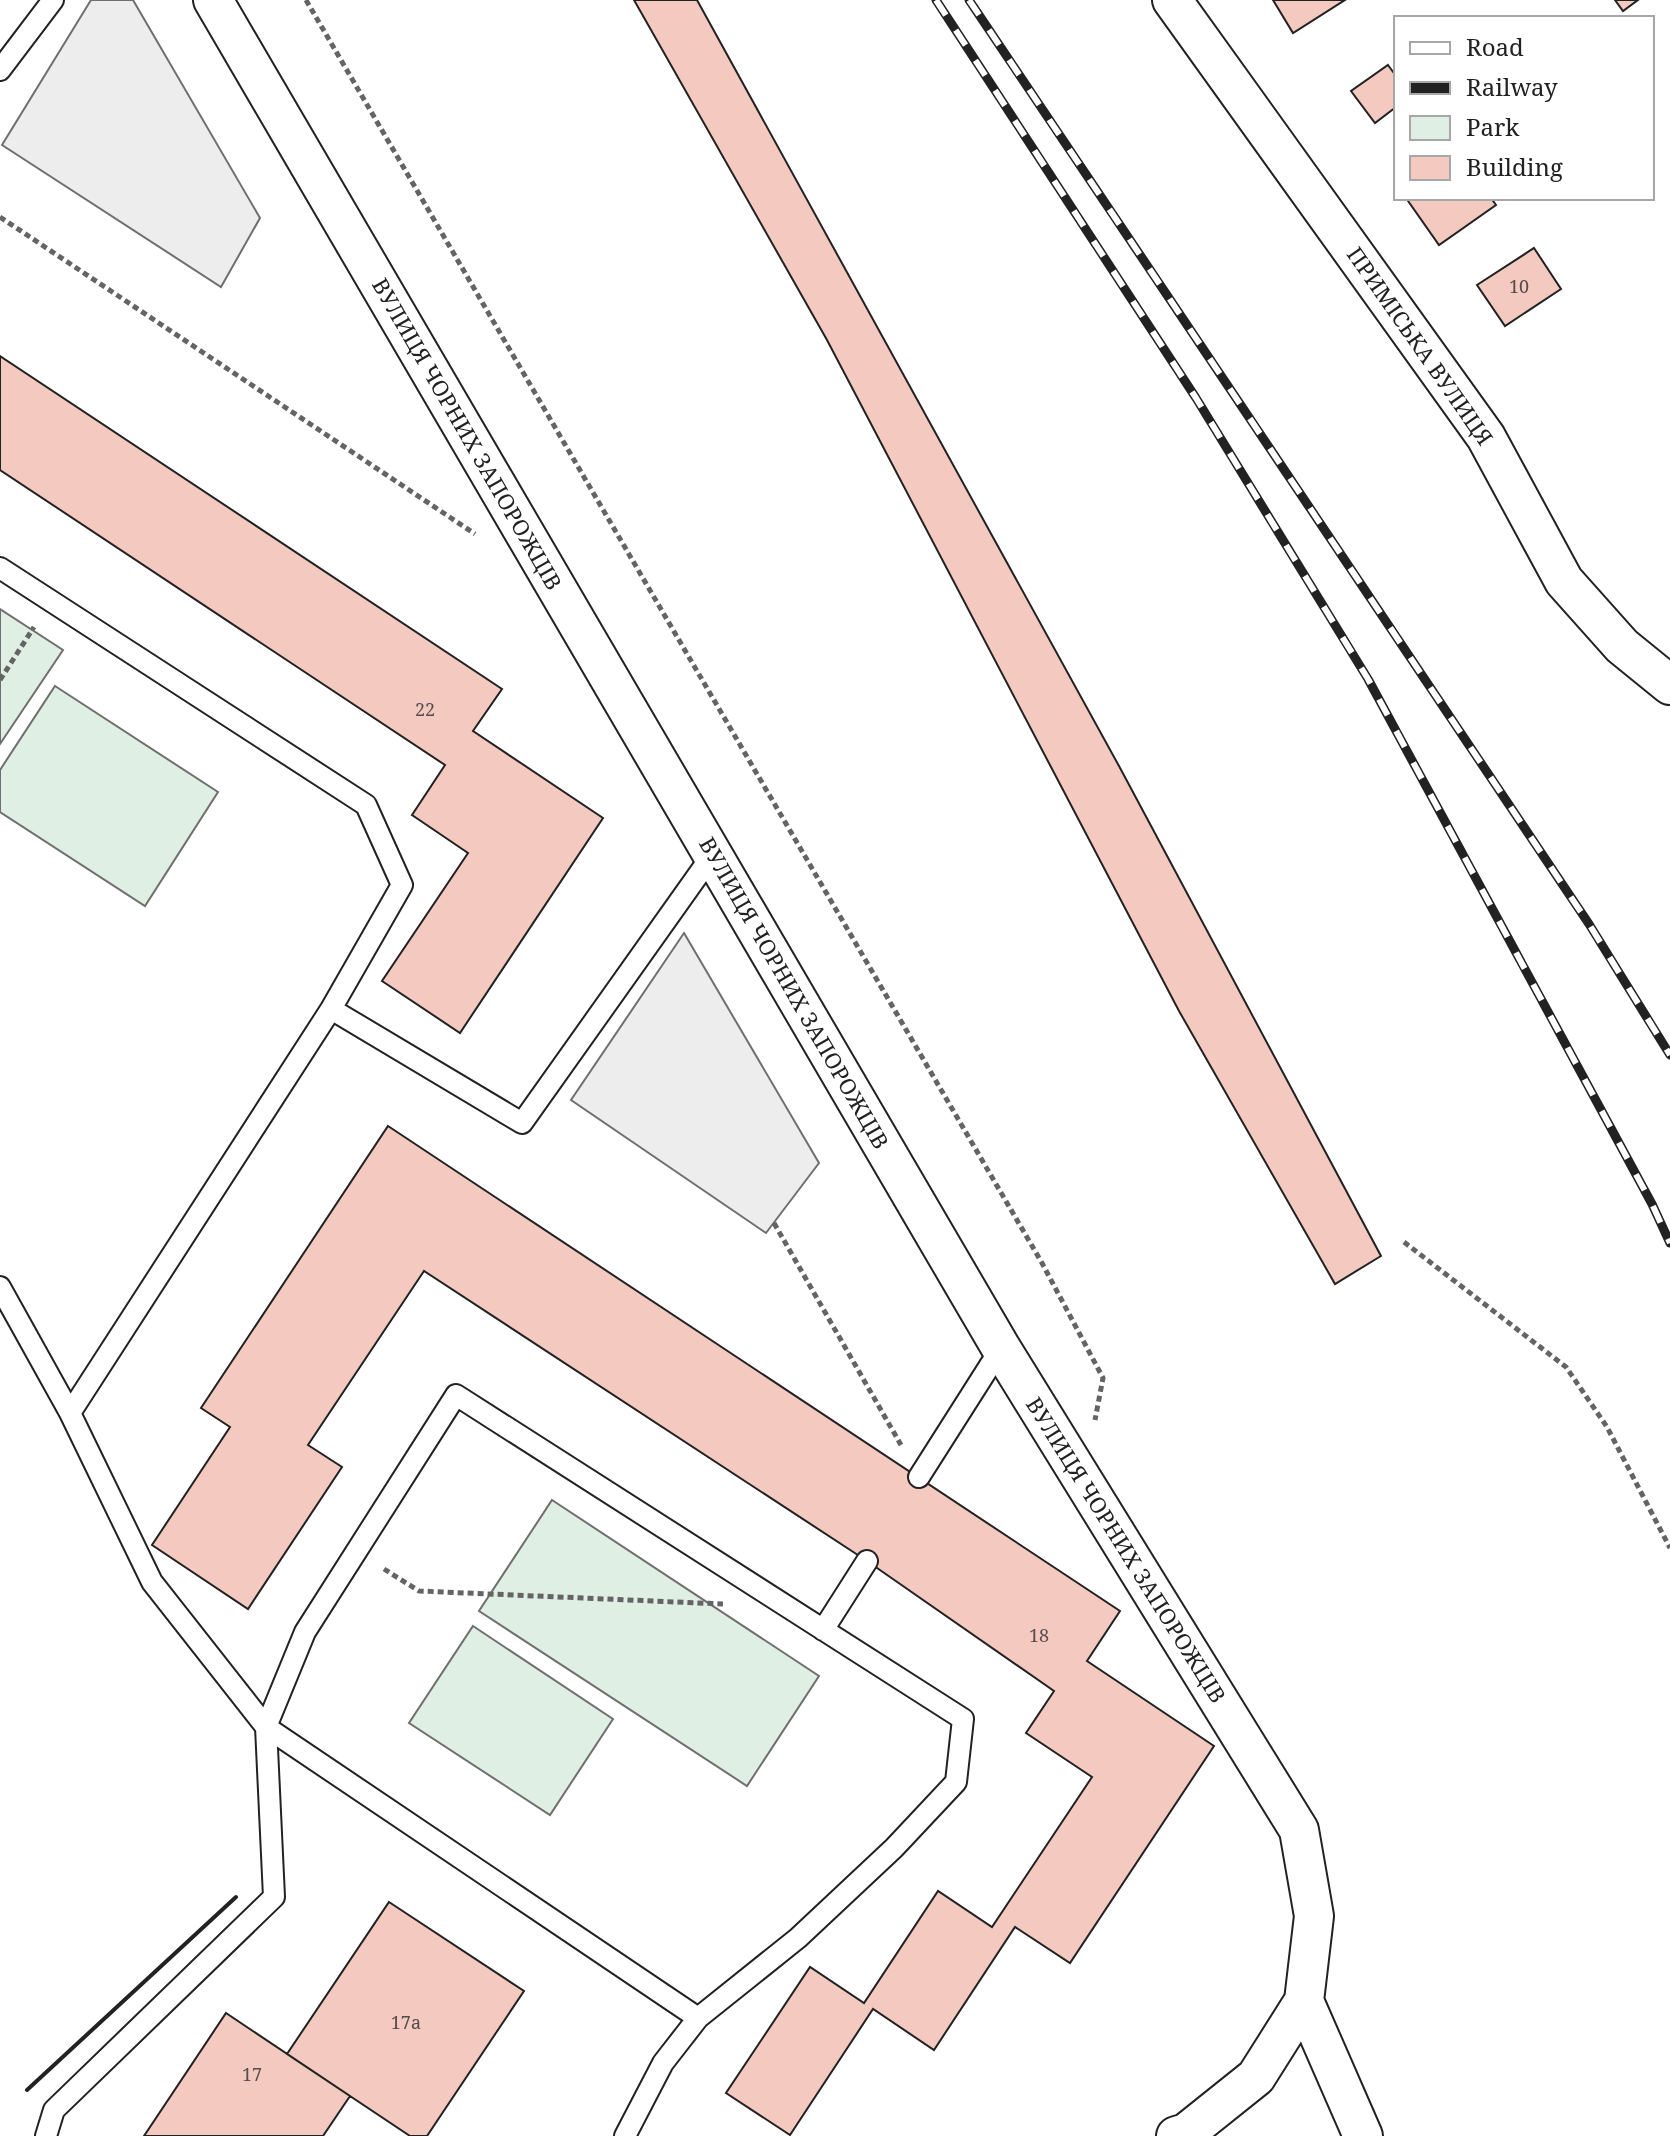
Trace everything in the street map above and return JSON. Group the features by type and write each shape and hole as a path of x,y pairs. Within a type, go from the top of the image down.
{"street":[{"name":"ВУЛИЦЯ ЧОРНИХ ЗАПОРОЖЦІВ","path":"213,0 1001,1348 1299,1830 1314,1916 1304,2001"},
{"name":"ПРИМІСЬКА ВУЛИЦЯ","path":"1172,0 1486,437 1564,581 1622,646 1670,685"},
{"path":"1176,2136 1186,2133 1256,2077 1304,2001"},
{"path":"1304,2001 1363,2136"}],"lane":[{"path":"0,70 53,0"},
{"path":"0,568 366,805 402,885 331,1009 70,1413"},
{"path":"331,1009 522,1123 713,854"},
{"path":"0,1287 70,1413 152,1582 266,1727 698,2018"},
{"path":"919,1477 1001,1348"},
{"path":"46,2136 54,2110 274,1897 266,1727 305,1632 456,1395 963,1719 956,1782 894,1848 798,1938 698,2018 663,2063 625,2136"},
{"path":"823,1630 867,1561"}],"path":[{"path":"306,0 1018,1222 1103,1378 1083,1480"},
{"path":"0,217 479,537"},
{"path":"0,680 50,601"},
{"path":"774,1223 919,1477"},
{"path":"1404,1242 1566,1367 1607,1427 1670,1548"},
{"path":"356,1551 419,1591 788,1607"}],"green space":[{"path":"0,609 63,650 0,744"},
{"path":"55,686 218,792 145,906 0,812 0,770"},
{"path":"552,1500 819,1676 747,1786 479,1611"},
{"path":"473,1626 613,1719 550,1815 409,1723"}],"shaded area":[{"path":"91,0 133,0 260,218 221,287 2,145"},
{"path":"684,933 819,1163 766,1233 571,1100"}],"building":[{"path":"634,0 697,0 1119,766 1381,1256 1335,1284 1179,1011 827,340"},
{"path":"1273,0 1345,0 1293,33"},
{"path":"1615,0 1638,0 1623,11"},
{"path":"1388,65 1394,73 1394,109 1375,123 1351,91"},
{"path":"1407,200 1492,200 1496,205 1439,245"},
{"path":"1534,248 1561,289 1505,326 1477,285"},
{"path":"0,356 502,689 473,731 603,818 460,1033 382,981 468,853 412,815 445,765 0,470"},
{"path":"388,1126 1120,1611 1087,1661 1214,1746 1070,1963 1015,1927 934,2050 873,2009 790,2135 726,2093 810,1967 864,2003 938,1891 992,1927 1092,1777 1026,1733 1054,1691 867,1561 424,1271 308,1445 342,1467 248,1609 152,1545 230,1427 201,1408"},
{"path":"389,1902 524,1991 427,2136 410,2136 287,2054"},
{"path":"226,2013 350,2096 323,2136 144,2136"}],"railway":[{"path":"936,0 1196,398 1368,679 1652,1204 1670,1243"},
{"path":"969,0 1589,924 1670,1055"}],"wall":[{"path":"27,2090 236,1897"}]}
